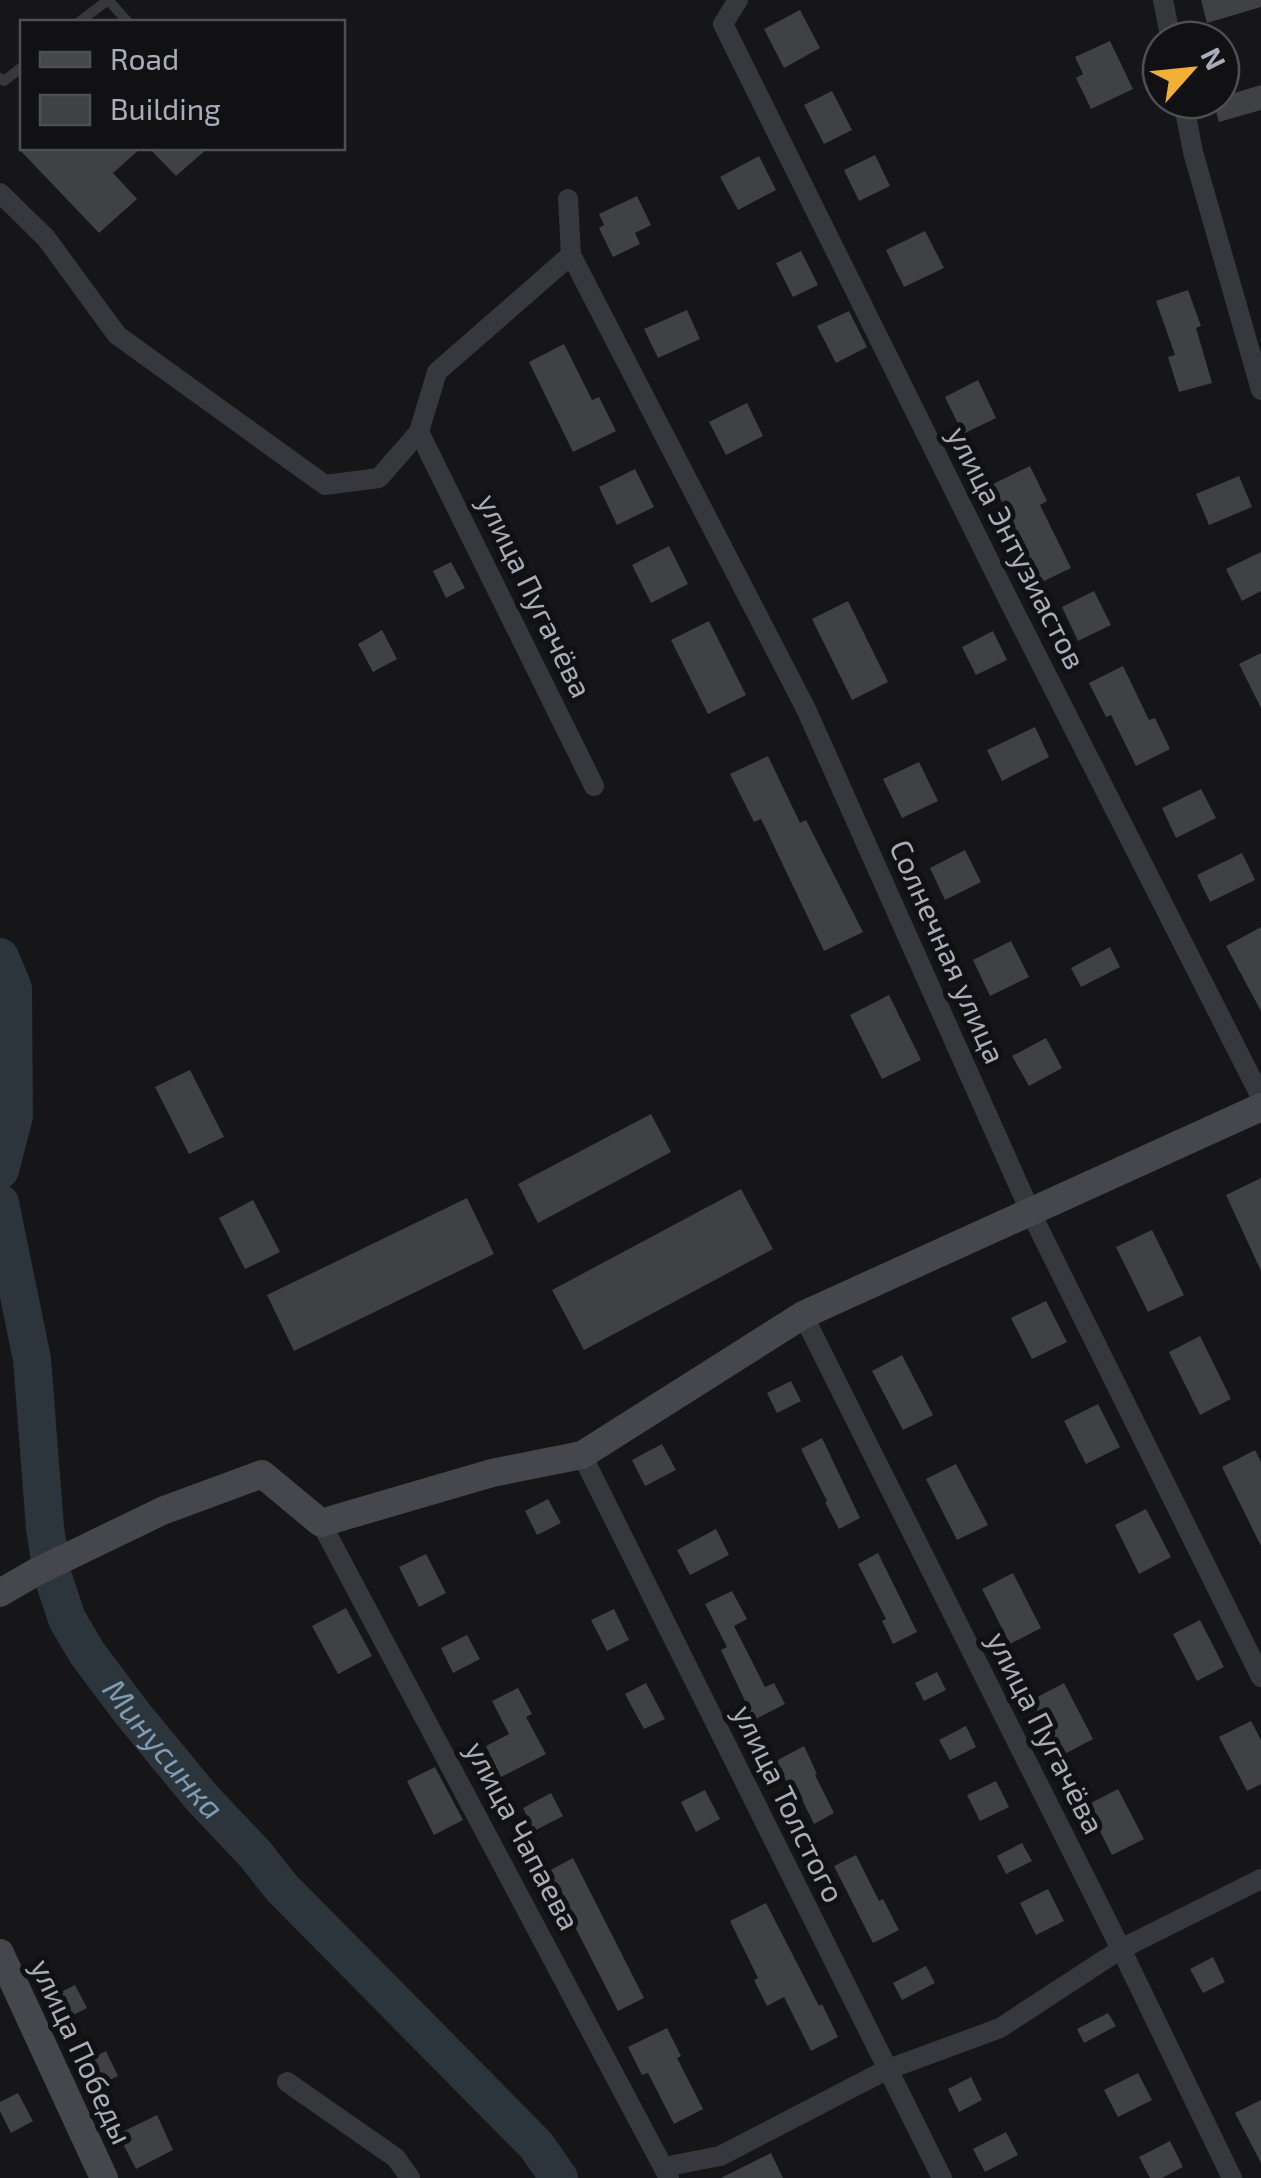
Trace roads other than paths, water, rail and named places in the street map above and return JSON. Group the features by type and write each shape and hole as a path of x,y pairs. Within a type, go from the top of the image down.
{"street":[{"name":"улица Энтузиастов","path":"738,0 722,24 1261,1097"},
{"path":"1186,120 1261,390"},
{"path":"0,193 46,238 117,335 325,484 378,478 419,432 438,372 572,255 568,199"},
{"name":"Солнечная улица","path":"572,255 806,709 1030,1213 1261,1677"},
{"name":"улица Пугачёва","path":"419,432 594,786"},
{"path":"0,1593 162,1511 262,1474 321,1523 492,1473 582,1455 802,1315 1261,1106"},
{"name":"улица Пугачёва","path":"802,1315 1232,2178"},
{"name":"улица Толстого","path":"582,1455 942,2178"},
{"name":"улица Чапаева","path":"321,1523 667,2172"},
{"path":"667,2172 720,2156 886,2070 1000,2028 1120,1950 1261,1879"},
{"name":"улица Победы","path":"0,1953 104,2178"},
{"path":"287,2082 396,2158 410,2178"}],"lane":[{"path":"83,20 108,0 126,20"},
{"path":"0,78 4,82 20,69"}],"waterway":[{"name":"Минусинка","path":"0,957 13,988 14,1116 0,1170"},
{"name":"Минусинка","path":"0,1203 32,1359 52,1574 67,1619 132,1713 202,1798 282,1888 536,2145 559,2178"}]}
